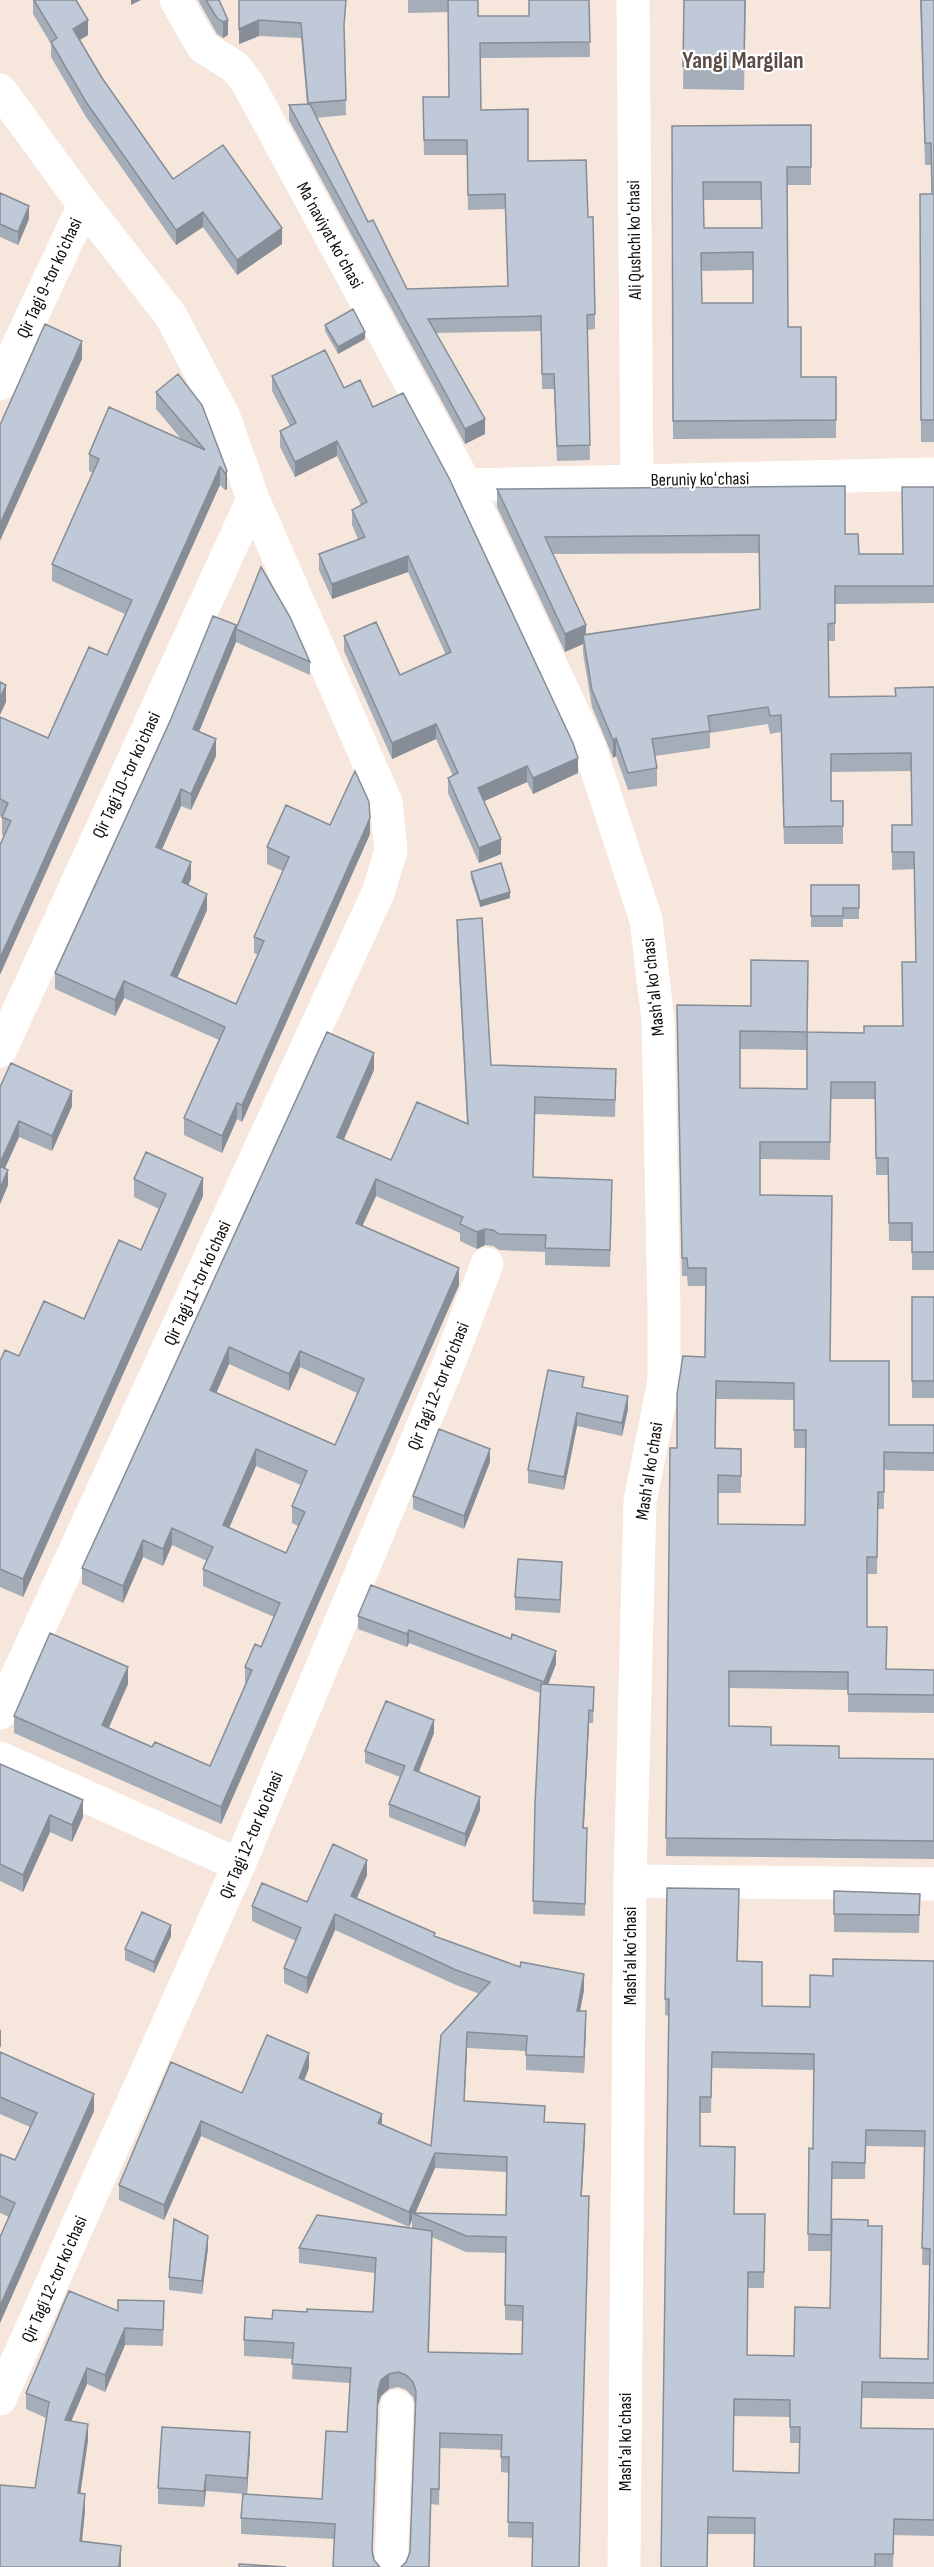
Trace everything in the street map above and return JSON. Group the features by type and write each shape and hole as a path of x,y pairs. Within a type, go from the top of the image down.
{"street":[{"name":"Maʻnaviyat koʻchasi","path":"176,0 182,15 203,47 235,67 247,82 466,485"},
{"name":"Ali Qushchi koʻchasi","path":"633,0 637,480"},
{"path":"0,90 84,206 171,316 224,417 253,499"},
{"name":"Qir Tagi 9-tor koʼchasi","path":"0,384 84,206"},
{"name":"Beruniy koʻchasi","path":"466,485 934,474"},
{"name":"Mashʻal koʻchasi","path":"466,485 589,746 646,920 658,1020 664,1381 640,1501 630,1881 624,2567"},
{"name":"Qir Tagi 11-tor koʼchasi","path":"0,1713 378,893 391,851 386,802 253,499"},
{"name":"Qir Tagi 10-tor koʼchasi","path":"0,1051 253,499"},
{"name":"Qir Tagi 12-tor koʼchasi","path":"0,2399 239,1865 449,1363 486,1264"},
{"path":"0,1758 239,1865"},
{"path":"630,1881 934,1884"},
{"path":"391,2567 397,2406"}],"building":[{"path":"34,0 76,0 88,20 73,29 102,78 173,179 223,145 282,228 237,260 203,212 176,230 86,102 51,42 57,38"},
{"path":"206,0 219,0 228,20 223,22 217,18"},
{"path":"239,0 346,0 344,25 346,100 308,103 301,23 259,20 239,29"},
{"path":"448,0 478,0 478,16 529,16 529,0 589,0 590,42 480,43 481,110 528,109 528,161 586,160 588,217 593,217 595,314 587,315 590,445 557,446 554,374 542,374 541,316 428,319 485,419 465,429 289,105 310,104 368,222 373,220 407,289 508,286 505,194 468,195 467,140 424,140 423,97 449,97"},
{"path":"684,0 745,0 744,67 683,66"},
{"path":"921,0 934,0 934,420 921,420 920,194 932,194 931,143 925,143"},
{"path":"811,125 811,167 787,167 788,327 801,327 801,377 836,377 836,420 673,421 672,126","holes":["703,182 761,182 762,228 704,228","753,252 753,303 702,303 701,253"]},
{"path":"0,193 29,206 18,232 0,224"},
{"path":"353,309 365,332 338,347 325,325"},
{"path":"45,324 82,341 0,524 0,425"},
{"path":"325,350 344,388 360,380 373,407 403,393 449,478 578,758 533,778 527,766 478,788 501,839 479,848 448,778 458,773 436,724 392,743 344,636 376,622 400,675 451,652 408,556 332,584 319,554 365,537 352,510 367,502 337,441 295,462 280,431 296,423 272,376"},
{"path":"178,374 202,405 227,471 225,473 220,467 0,958 0,845 11,821 2,817 8,803 0,799 0,717 48,738 89,647 107,655 132,600 52,564 99,459 89,454 109,407 205,450 156,392"},
{"path":"845,486 845,534 858,534 859,554 903,554 902,487 934,487 934,586 835,586 835,623 828,624 829,697 896,696 895,688 934,687 934,1252 912,1252 912,1223 889,1223 888,1158 876,1158 875,1082 831,1082 830,1142 760,1142 760,1195 832,1196 830,1361 889,1361 889,1425 934,1425 934,1453 884,1452 884,1492 878,1492 877,1557 867,1557 867,1627 887,1627 886,1669 934,1670 934,1695 848,1694 848,1672 729,1671 729,1726 771,1727 771,1745 839,1746 839,1758 934,1759 934,1841 666,1838 670,1448 677,1448 677,1394 683,1356 705,1357 706,1268 688,1268 687,1258 682,1258 677,1005 751,1006 751,960 808,961 807,1032 864,1033 864,1026 903,1026 902,962 916,962 914,852 892,852 892,825 912,825 911,753 831,754 831,801 843,801 843,826 784,827 781,715 770,716 768,707 708,716 710,731 652,739 657,768 628,773 616,738 613,740 592,690 583,635 760,609 759,535 545,537 586,625 565,634 497,489","holes":["740,1031 807,1032 807,1089 740,1088","716,1381 794,1383 794,1430 806,1430 805,1525 718,1524 718,1475 741,1476 741,1449 715,1448"]},
{"path":"261,567 290,617 310,662 236,629"},
{"path":"213,616 236,625 193,729 216,739 191,794 181,789 156,847 191,862 182,882 207,894 171,975 236,1004 264,941 254,937 289,857 267,847 286,805 330,825 355,771 369,802 370,818 242,1105 237,1103 222,1136 184,1118 225,1027 124,981 115,1000 55,973 171,719"},
{"path":"0,682 6,685 0,698"},
{"path":"501,863 510,892 480,901 471,872"},
{"path":"811,885 859,885 859,908 843,908 843,916 811,916"},
{"path":"482,918 491,1065 616,1069 615,1100 535,1097 533,1177 612,1180 610,1250 545,1248 546,1235 499,1234 485,1229 477,1232 460,1224 463,1217 376,1179 356,1223 459,1268 221,1807 14,1716 50,1633 128,1667 102,1725 152,1747 155,1742 210,1766 252,1670 245,1667 255,1644 261,1647 280,1603 203,1569 213,1547 172,1528 163,1549 143,1540 123,1586 82,1568 327,1032 374,1053 337,1137 391,1160 417,1102 468,1124 457,920","holes":["229,1347 289,1374 300,1351 364,1379 335,1445 210,1390","256,1449 307,1471 292,1506 305,1512 286,1553 223,1525"]},
{"path":"11,1063 72,1091 52,1136 19,1121 0,1163 0,1087"},
{"path":"146,1152 203,1178 23,1579 0,1569 0,1361 5,1350 19,1356 44,1301 84,1319 119,1240 141,1250 166,1194 134,1179"},
{"path":"0,1166 8,1170 0,1188"},
{"path":"912,1297 934,1297 934,1381 912,1381"},
{"path":"548,1370 584,1377 582,1387 628,1396 622,1423 577,1413 564,1477 528,1470"},
{"path":"439,1429 490,1449 464,1516 413,1496"},
{"path":"518,1559 562,1562 560,1600 515,1597"},
{"path":"371,1585 511,1639 512,1634 556,1651 544,1682 409,1630 407,1634 358,1616"},
{"path":"541,1684 594,1687 593,1711 589,1710 583,1828 587,1828 585,1904 533,1901"},
{"path":"386,1701 434,1720 414,1770 480,1797 465,1834 389,1804 405,1766 365,1751"},
{"path":"0,1764 83,1800 72,1825 50,1815 23,1875 0,1864"},
{"path":"333,1844 367,1860 351,1896 435,1933 434,1936 520,1967 521,1962 584,1974 577,2011 586,2011 584,2057 526,2055 527,2036 467,2032 464,2101 545,2106 544,2122 585,2124 581,2196 589,2196 579,2567 532,2567 533,2523 508,2522 509,2457 501,2457 502,2435 440,2433 439,2489 431,2489 429,2567 401,2567 410,2552 416,2391 413,2382 406,2375 398,2372 389,2374 381,2380 378,2390 372,2551 374,2560 380,2567 333,2567 335,2524 241,2518 243,2494 322,2499 326,2431 347,2432 351,2368 292,2364 294,2343 244,2340 245,2317 272,2319 273,2310 373,2312 376,2258 299,2248 317,2215 432,2231 428,2352 522,2354 523,2306 505,2305 506,2237 466,2236 412,2213 506,2215 507,2157 435,2153 409,2212 201,2121 164,2205 119,2185 171,2062 242,2093 267,2035 309,2053 299,2078 382,2114 378,2123 431,2146 441,2035 490,1982 456,1970 335,1914 307,1978 284,1968 301,1928 252,1906 262,1883 307,1902"},
{"path":"667,1888 739,1889 737,1961 762,1962 762,2006 810,2007 810,1975 833,1976 833,1959 934,1961 934,2383 862,2382 861,2428 934,2429 934,2520 894,2519 893,2554 875,2554 875,2567 754,2567 755,2518 708,2517 707,2567 661,2567 669,1999 665,1999","holes":["712,2052 814,2054 813,2149 809,2148 808,2234 831,2235 832,2162 865,2163 866,2130 925,2131 922,2248 930,2249 928,2359 880,2358 882,2226 868,2226 868,2220 832,2219 830,2308 795,2307 794,2356 747,2355 748,2272 764,2272 765,2214 734,2214 735,2147 700,2146 700,2097 711,2097","734,2399 790,2400 790,2427 800,2427 799,2473 733,2471"]},
{"path":"834,1891 920,1894 919,1915 834,1914"},
{"path":"142,1912 171,1925 154,1962 125,1949"},
{"path":"0,2052 94,2094 0,2306 0,2237 15,2203 0,2196 0,2154 15,2160 37,2113 0,2097"},
{"path":"174,2219 208,2236 202,2281 169,2277"},
{"path":"69,2291 118,2311 118,2300 164,2301 163,2330 125,2328 105,2375 87,2368 65,2420 88,2424 78,2493 85,2494 80,2541 121,2546 119,2567 0,2567 0,2485 35,2488 49,2402 26,2393"},
{"path":"162,2427 250,2432 247,2478 206,2475 204,2491 158,2488"},
{"path":"239,2564 286,2567 239,2567"}],"district":[{"name":"Yangi Margilan","path":"743,60"}]}
